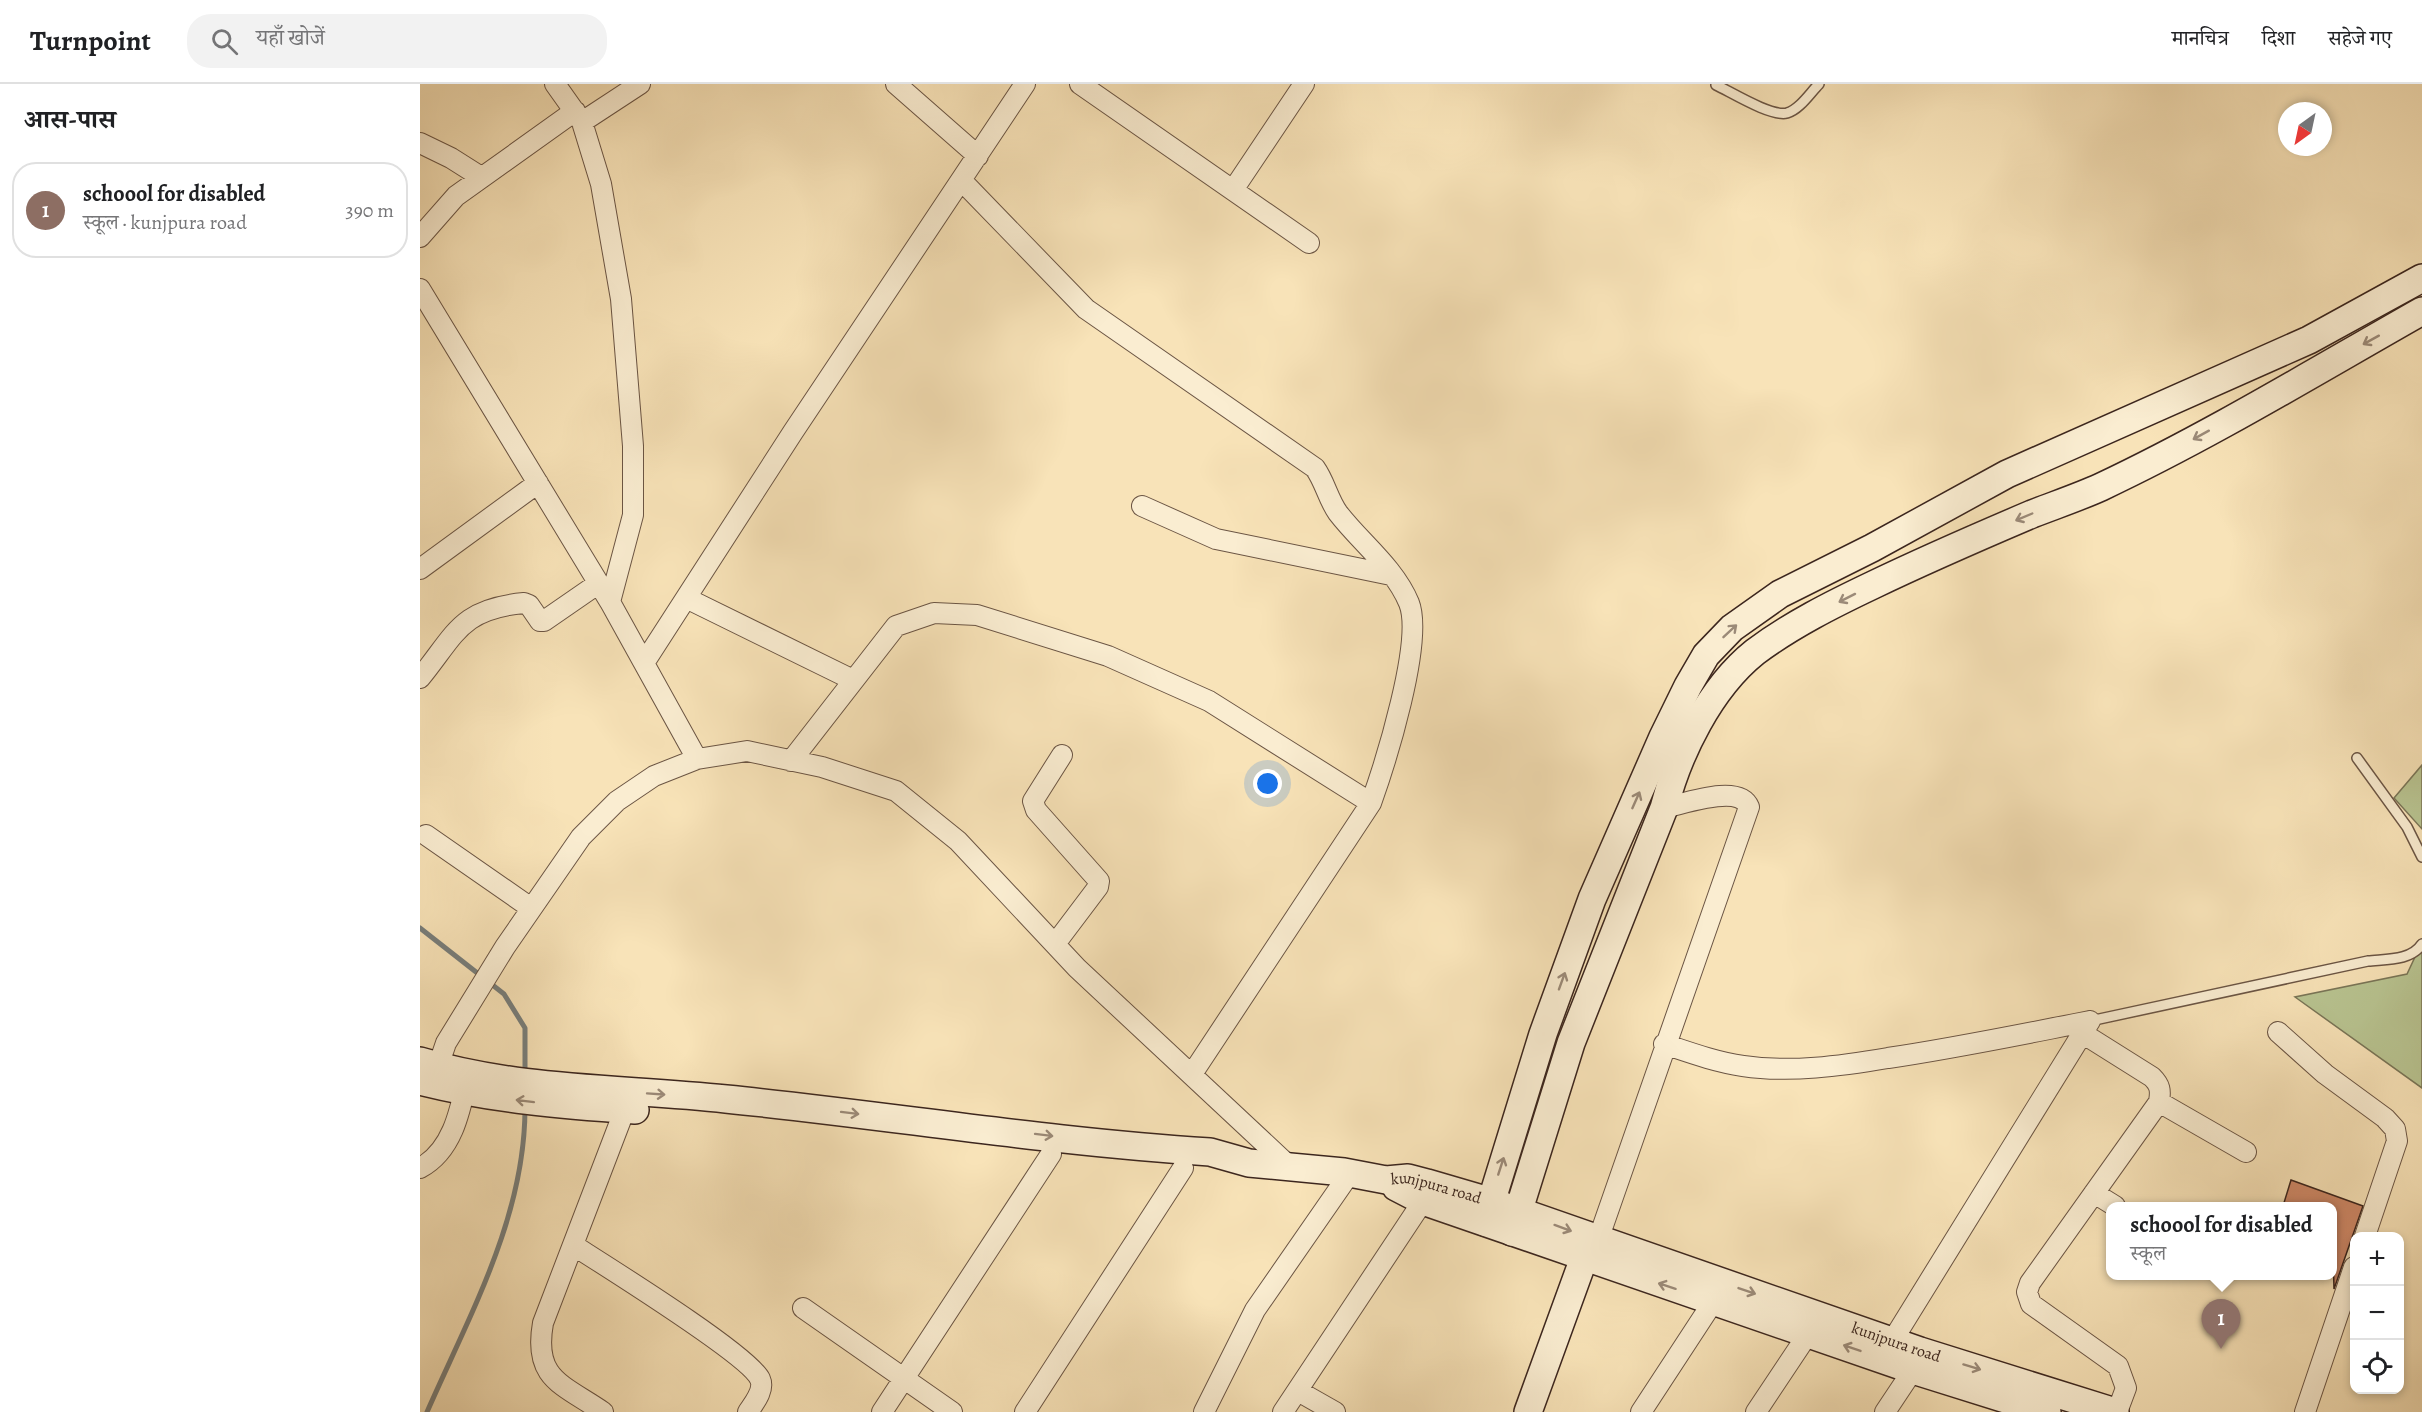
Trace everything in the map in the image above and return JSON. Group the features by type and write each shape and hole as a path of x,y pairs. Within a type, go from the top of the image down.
{"street":[{"path":"555,84 578,116 601,184 613,237 622,311 633,446 633,515 610,602"},
{"path":"420,237 456,196 481,177 578,116 640,84"},
{"path":"896,84 978,156"},
{"path":"644,663 793,432 1025,84"},
{"path":"1080,84 1309,243"},
{"path":"1233,190 1304,84"},
{"path":"420,143 451,158 481,177"},
{"path":"962,181 1086,309 1315,468 1334,507 1384,563 1409,604 1412,628 1404,691 1387,759 1371,803 1192,1074"},
{"path":"1487,1212 1543,1034 1592,899 1663,737 1688,686 1706,656 1732,628 1780,594 1872,548 2007,474 2309,340 2422,278"},
{"path":"420,289 610,602 697,759"},
{"path":"1515,1222 1571,1043 1664,808 1669,789 1698,723 1727,682 1754,653 1797,624 1944,552 2100,487 2182,445 2422,311"},
{"path":"420,569 538,483"},
{"path":"1142,506 1216,539 1391,575"},
{"path":"420,678 465,620 481,613 524,603 529,605 540,621 544,621 598,583"},
{"path":"686,598 853,680"},
{"path":"790,761 896,626 934,613 976,615 1108,656 1209,701 1371,803"},
{"path":"1289,1166 1055,945 958,841 896,791 822,767 747,751 697,759 654,776 618,801 581,837 505,947 431,1067 471,1084 576,1097 724,1098 1210,1152 1249,1163 1350,1173 1386,1180"},
{"path":"1055,945 1098,887 1099,881 1036,810 1033,801 1062,755"},
{"path":"1528,1412 1591,1249 1749,807 1746,801 1738,796 1725,795 1664,808"},
{"path":"426,835 531,908"},
{"path":"1664,1044 1706,1059 1746,1066 1789,1068 1850,1064 2086,1027 2152,1077 2161,1091 2159,1102 2030,1283 2027,1292 2031,1304 2038,1311 2118,1366 2126,1388 2116,1412"},
{"path":"1887,1349 2086,1027"},
{"path":"2278,1032 2325,1074 2385,1118 2395,1129 2397,1141 2366,1232"},
{"path":"420,1168 434,1161 443,1149 471,1084"},
{"path":"576,1097 625,1109 723,1117 1183,1168 1225,1169 1249,1163"},
{"path":"2159,1102 2246,1152"},
{"path":"603,1412 555,1379 542,1363 540,1342 543,1323 625,1109"},
{"path":"882,1412 1051,1154"},
{"path":"1025,1412 1183,1168"},
{"path":"1204,1412 1255,1310 1350,1173"},
{"name":"kunjpura road","path":"1386,1180 1408,1178 1515,1222 1887,1349 2116,1412"},
{"name":"kunjpura road","path":"1386,1180 1422,1201 1487,1212"},
{"path":"2094,1193 2109,1202"},
{"path":"1283,1412 1422,1201"},
{"path":"573,1245 750,1367 760,1379 761,1389 748,1412"},
{"name":"kunjpura road","path":"1591,1249 1713,1302 1808,1334 1887,1349 1913,1370 2043,1411"},
{"path":"2305,1412 2350,1282"},
{"path":"1641,1412 1713,1302"},
{"path":"803,1308 952,1412"},
{"path":"1756,1412 1808,1334"},
{"path":"1886,1412 1913,1370"},
{"path":"1298,1391 1335,1412"}],"lane":[{"path":"1716,85 1773,112 1786,113 1797,107 1819,84"},
{"path":"2357,758 2407,827 2422,857"},
{"path":"2086,1027 2357,964 2408,956 2418,951 2422,944"}],"green space":[{"path":"2422,765 2422,829 2394,798"},
{"path":"2422,942 2422,1088 2295,997 2407,974"}],"building":[{"path":"2291,1180 2363,1206 2354,1232 2350,1232 2350,1243 2334,1289 2334,1280 2337,1280 2337,1202 2284,1202"}],"waterway":[{"path":"420,928 504,994 525,1028 525,1075"},
{"path":"427,1412 477,1301 505,1226 516,1188 523,1148 525,1108"}],"place":[{"name":"schoool for disabled","path":"2221,1349"}]}
